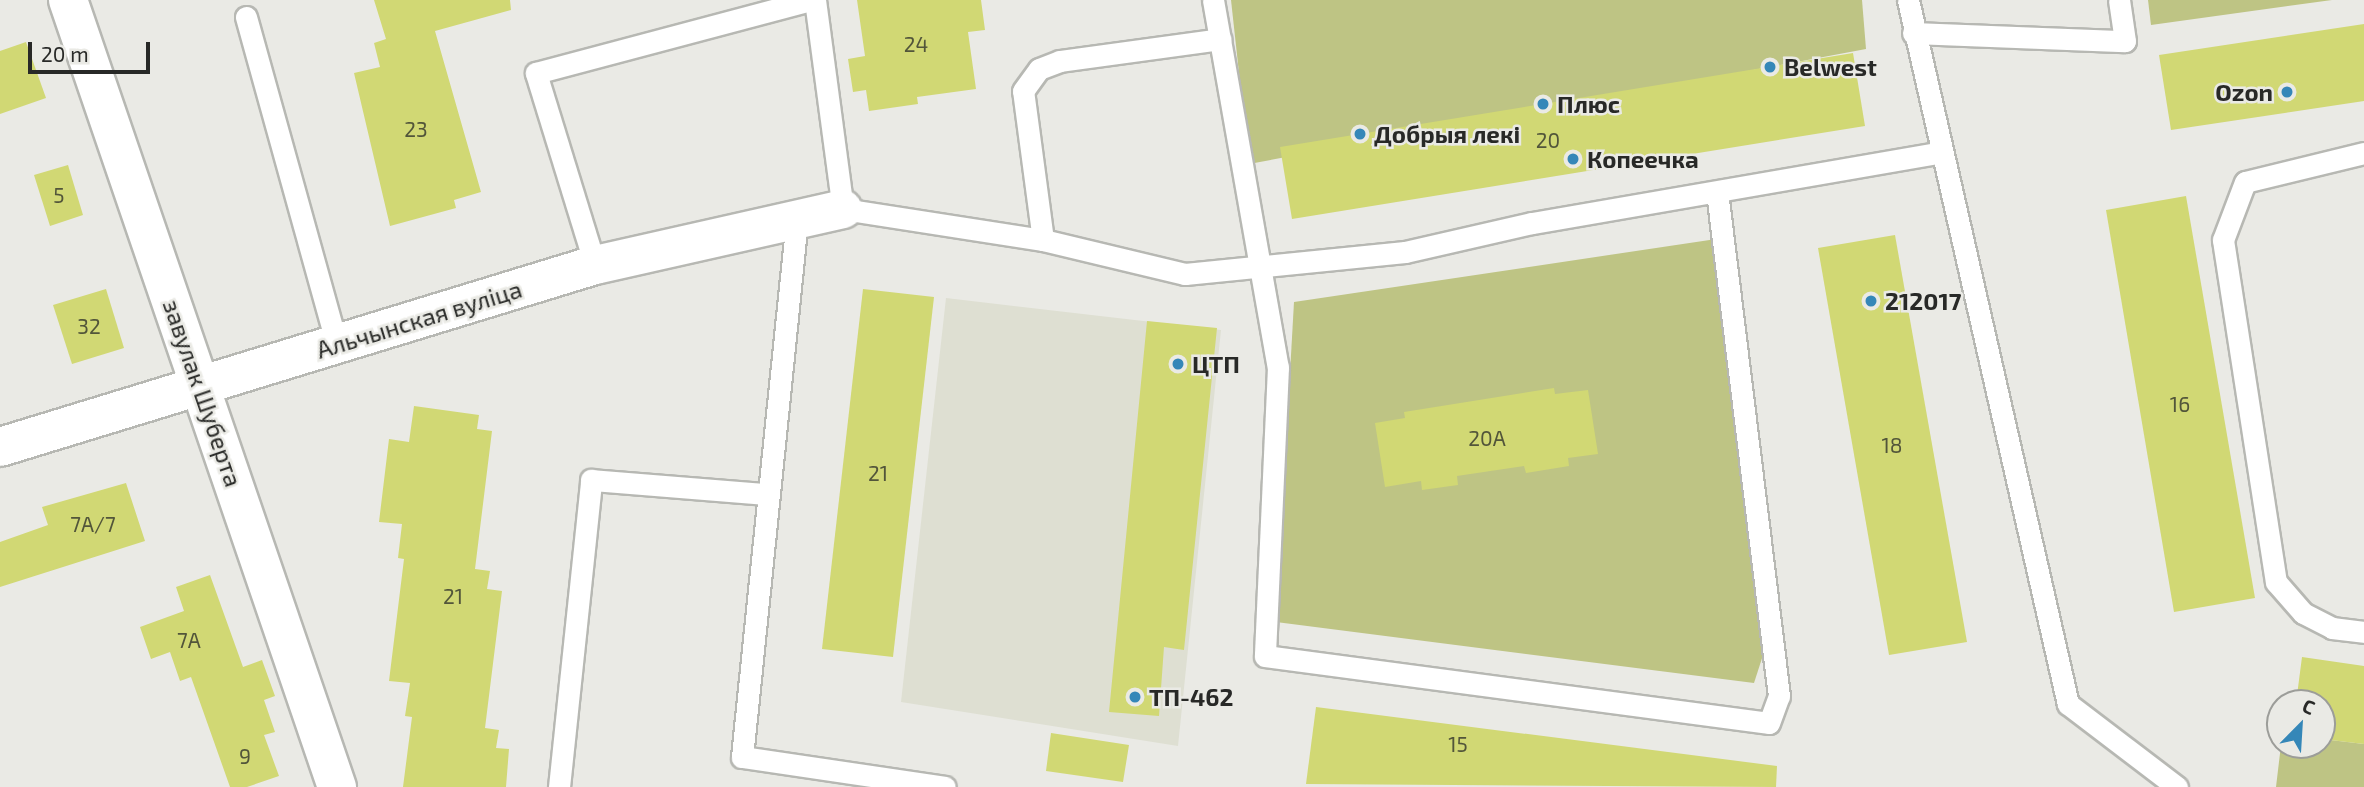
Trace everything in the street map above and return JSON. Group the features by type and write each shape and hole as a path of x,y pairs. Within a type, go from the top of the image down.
{"street":[{"name":"завулак Шуберта","path":"68,0 337,787"},
{"name":"Альчынская вуліца","path":"0,447 595,265 844,209"}],"lane":[{"path":"595,265 536,74 810,0"},
{"path":"815,0 844,209 1043,240 1185,274 1405,252 1717,192 1939,153"},
{"path":"1213,0 1278,367 1265,656 1769,723 1779,696 1717,192"},
{"path":"1908,0 1939,153 2067,704 2177,787"},
{"path":"1913,33 2125,41 2119,0"},
{"path":"246,17 337,345"},
{"path":"1043,240 1023,91 1039,69 1060,61 1220,39"},
{"path":"2364,153 2245,183 2223,240 2276,582 2303,612 2332,628 2364,632"},
{"path":"797,219 765,494 742,757 945,787"},
{"path":"559,787 591,480 765,494"}],"shaded area":[{"path":"946,298 1221,330 1178,746 901,702"}],"green space":[{"path":"1231,0 1862,0 1866,49 1249,164"},
{"path":"2148,0 2332,0 2151,25"},
{"path":"1723,238 1775,618 1754,683 1276,622 1294,302"},
{"path":"2336,741 2364,744 2364,787 2276,787 2279,759 2336,759"}],"building":[{"path":"374,0 510,0 511,10 435,31 481,192 454,200 456,208 390,226 354,73 380,67 374,43 386,39"},
{"path":"857,0 981,0 985,30 968,32 976,89 917,97 918,104 869,111 866,90 853,92 848,59 865,56"},
{"path":"2364,24 2364,101 2171,130 2159,55"},
{"path":"26,42 46,98 0,114 0,51"},
{"path":"1853,53 1865,126 1292,219 1280,147"},
{"path":"68,165 83,215 50,226 34,175"},
{"path":"2186,196 2255,598 2174,612 2106,210"},
{"path":"1895,235 1967,642 1889,655 1818,248"},
{"path":"106,289 124,348 72,364 53,305"},
{"path":"863,289 934,297 893,657 822,649"},
{"path":"1147,321 1217,328 1184,650 1164,647 1159,716 1109,712"},
{"path":"1554,388 1555,394 1588,390 1598,454 1568,458 1569,466 1526,473 1524,466 1457,476 1458,485 1422,490 1421,481 1385,487 1375,423 1405,418 1404,412"},
{"path":"414,406 479,415 477,429 492,431 475,569 490,571 487,589 502,591 485,728 499,730 496,748 509,749 506,787 403,787 412,717 405,716 410,683 389,681 404,559 398,558 402,524 379,522 389,439 409,442"},
{"path":"126,483 145,541 0,587 0,542 48,525 42,507"},
{"path":"210,575 243,667 262,660 275,696 264,700 275,732 264,735 279,776 247,787 230,787 191,677 180,681 170,652 151,659 140,627 184,611 176,587"},
{"path":"2302,657 2364,666 2364,744 2336,741 2336,689 2298,689"},
{"path":"1316,707 1777,766 1776,787 1306,784"},
{"path":"1051,733 1129,745 1123,782 1046,771"}],"place":[{"name":"Belwest","path":"1770,67"},
{"name":"Ozon","path":"2287,92"},
{"name":"Плюс","path":"1543,104"},
{"name":"Добрыя лекі","path":"1360,134"},
{"name":"Копеечка","path":"1573,159"},
{"name":"212017","path":"1871,301"},
{"name":"ЦТП","path":"1178,364"},
{"name":"ТП-462","path":"1135,697"}]}
